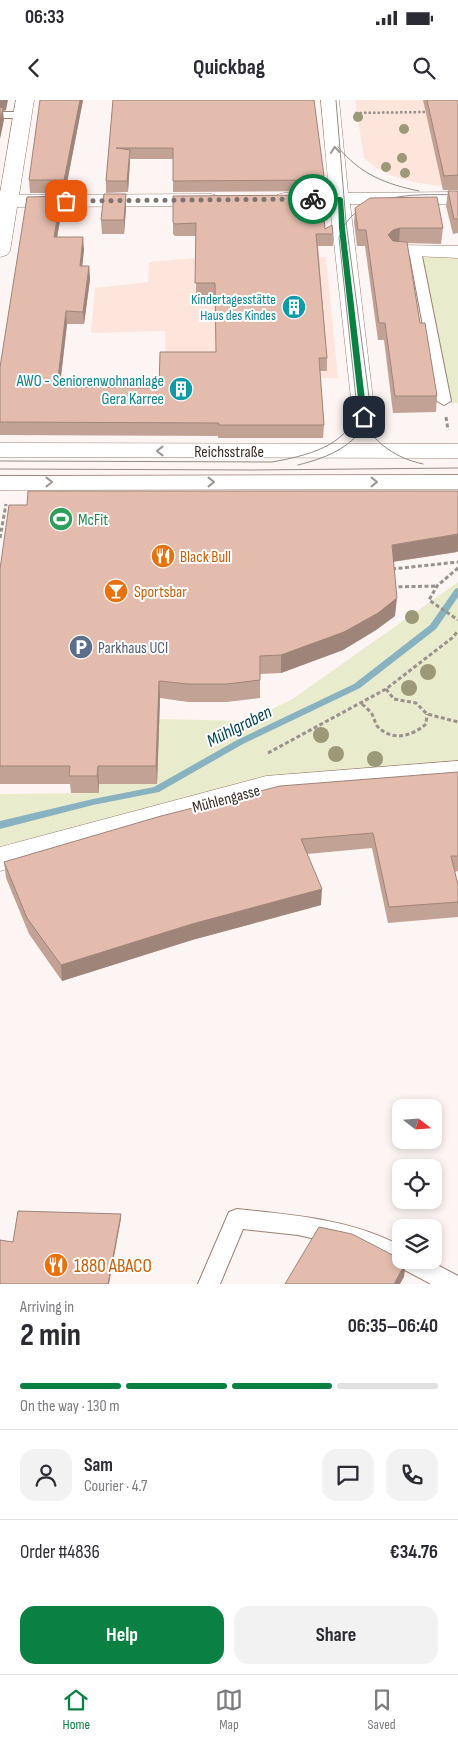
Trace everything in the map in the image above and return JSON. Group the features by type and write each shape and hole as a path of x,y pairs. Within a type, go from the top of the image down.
{"street":[{"path":"0,251 4,201 24,107"},
{"path":"331,107 341,199 342,228 353,250 364,417"},
{"path":"262,199 458,198"},
{"path":"4,201 233,200"},
{"path":"407,251 458,252"},
{"name":"Reichsstraße","path":"0,450 453,444"},
{"name":"Reichsstraße","path":"0,483 458,482"},
{"name":"Mühlengasse","path":"0,859 266,787 458,771"}],"lane":[{"path":"0,115 24,107"},
{"path":"407,251 444,401"},
{"path":"209,1284 237,1219 298,1225 374,1242 392,1252"},
{"path":"424,1269 452,1284"}],"path":[{"path":"331,107 426,112"},
{"path":"444,401 453,444"},
{"path":"389,569 458,562"},
{"path":"458,568 437,586 429,600 458,620"},
{"path":"388,588 437,586"},
{"path":"268,753 362,704 386,689 452,638 458,630"},
{"path":"386,689 394,698 416,703 427,714 458,722"},
{"path":"362,704 373,716 375,724 381,730 396,736 407,736 417,733 426,724 427,714"}],"shaded area":[{"path":"355,100 458,100 458,186 439,186 413,182 390,175 375,167 364,158"},
{"path":"326,257 338,378 202,378 166,365 165,331 91,333 95,288 148,282 149,262 196,258"}],"green space":[{"path":"417,252 458,253 458,403 449,403"},
{"path":"458,582 458,763 275,778 0,846 0,794 98,793 99,784 159,719 246,721 291,700"}],"building":[{"path":"40,100 80,100 64,180 29,180"},
{"path":"113,100 314,100 324,176 320,180 173,181 173,148 116,148 130,150 127,181 106,181"},
{"path":"427,100 458,100 458,175 444,176"},
{"path":"0,107 3,108 0,120"},
{"path":"448,191 458,191 458,219 454,219"},
{"path":"104,194 126,194 124,220 101,220"},
{"path":"322,195 325,229 332,225 333,234 316,234 327,358 319,358 324,425 0,422 0,367 27,197 61,196 54,237 83,237 80,266 89,266 83,312 66,311 57,387 159,388 160,352 216,352 215,283 195,283 196,223 175,224 173,222 173,196"},
{"path":"437,197 443,228 400,228 393,230 388,235 393,241 407,242 420,323 425,323 437,396 395,396 385,323 379,323 366,230 358,230 355,208 370,198"},
{"path":"28,491 458,491 458,534 392,545 397,598 378,613 344,632 281,655 260,656 260,680 227,684 188,684 159,681 156,766 98,766 97,776 69,776 70,766 0,766 0,569 9,505 27,505"},
{"path":"458,772 458,856 451,856 458,885 458,902 389,907 373,833 301,839 322,889 192,924 61,965 27,918 4,862 161,816 280,786"},
{"name":"1880 ABACO","path":"18,1211 121,1214 108,1284 0,1284 0,1240 13,1242"},
{"path":"319,1227 352,1234 392,1255 392,1269 402,1269 394,1284 285,1284"}],"waterway":[{"name":"Mühlgraben","path":"0,825 93,802 156,790 240,742 357,686 433,627 458,591"}],"tram line":[{"path":"336,100 340,149"},
{"path":"340,149 355,164 374,177 419,191"},
{"path":"340,149 346,223"},
{"path":"346,223 355,213 368,205 382,200 414,195 458,195"},
{"path":"346,223 371,412 365,424"},
{"path":"346,223 339,237 357,408 365,424"},
{"path":"0,461 272,462 298,457 323,448 344,433 352,423 357,411"},
{"path":"298,465 321,458 342,448 359,433 365,424"},
{"path":"365,424 382,445 401,457 423,464"},
{"path":"0,469 254,470 458,468"}],"way so far":[{"path":"66,201 313,199"}],"place":[{"name":"Kindertagesstätte Haus des Kindes","path":"294,307"},
{"name":"AWO - Seniorenwohnanlage Gera Karree","path":"181,389"},
{"name":"McFit","path":"61,519"},
{"name":"Black Bull","path":"163,556"},
{"name":"Sportsbar","path":"116,591"},
{"name":"Parkhaus UCI","path":"81,647"},
{"name":"1880 ABACO","path":"56,1265"}],"route":[{"path":"313,199 341,199 342,228 364,417"}]}
